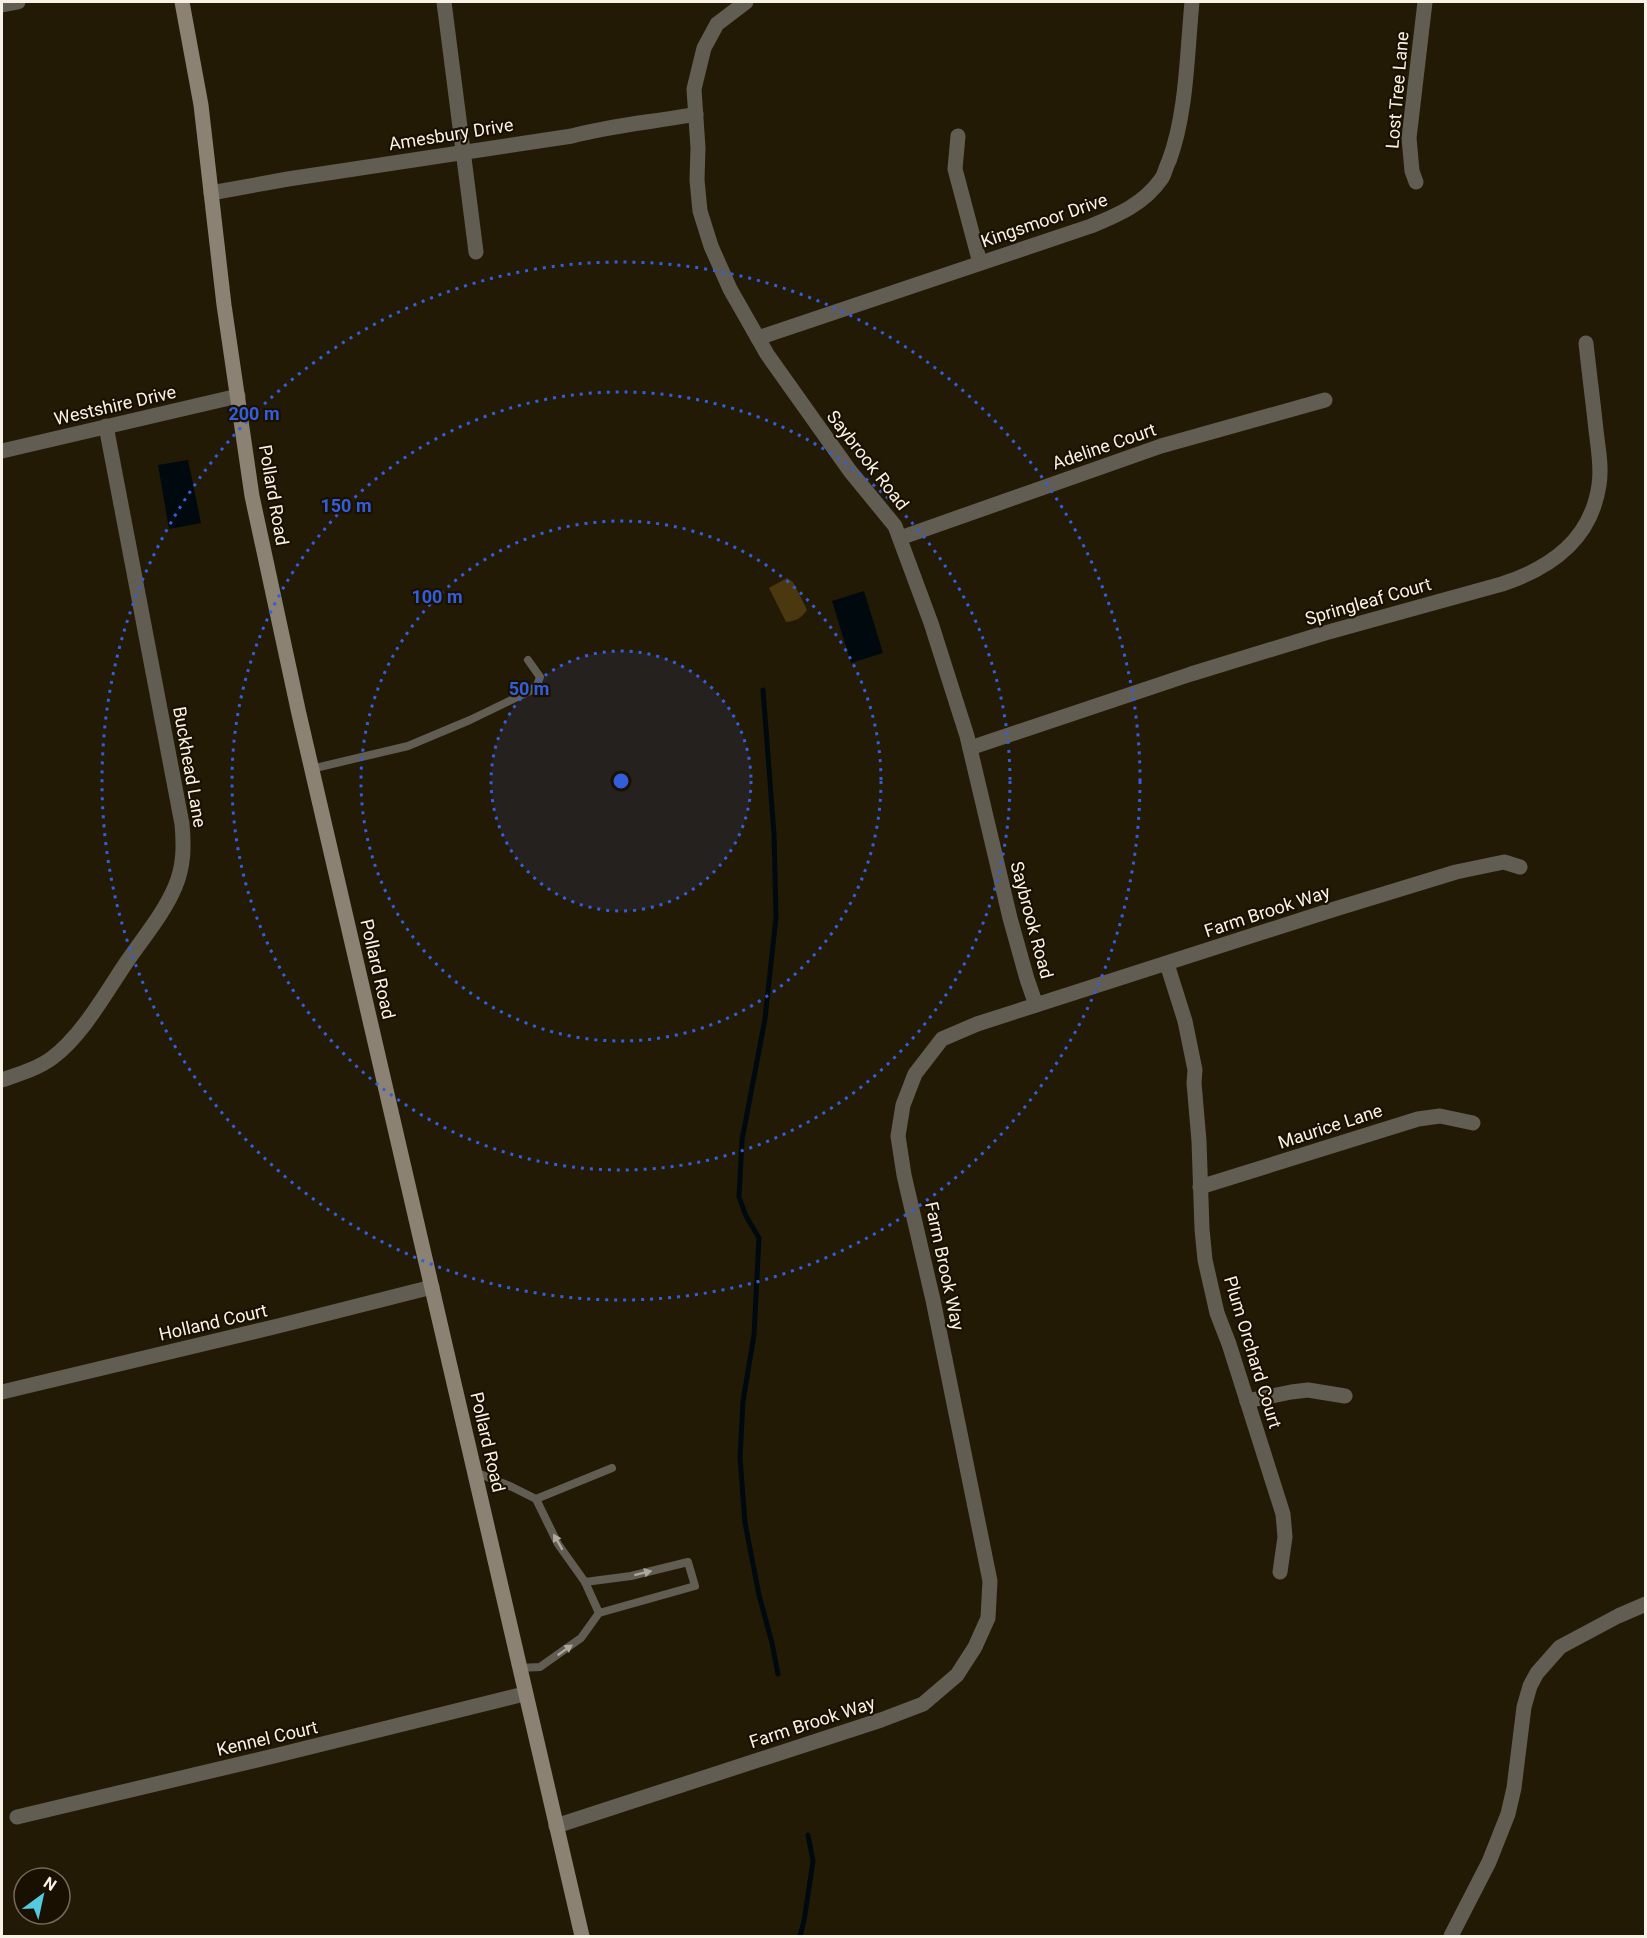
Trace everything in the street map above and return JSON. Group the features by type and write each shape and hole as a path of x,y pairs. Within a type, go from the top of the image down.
{"street":[{"path":"2,5 18,2"},
{"name":"Pollard Road","path":"182,2 201,105 224,305 252,496 311,769 582,1936"},
{"path":"444,2 476,252"},
{"name":"Saybrook Road","path":"746,2 717,24 704,48 694,89 700,211 711,246 730,289 767,354 850,471 895,526 931,623 970,748 1010,918 1036,1005"},
{"name":"Kingsmoor Drive","path":"758,338 1090,226 1127,211 1162,177 1174,145 1180,119 1192,2"},
{"name":"Lost Tree Lane","path":"1416,182 1412,171 1409,138 1425,2"},
{"name":"Amesbury Drive","path":"212,193 288,178 572,136 594,130 658,122 696,114"},
{"path":"958,136 955,169 980,263"},
{"name":"Springleaf Court","path":"970,748 1213,667 1502,584 1527,576 1545,566 1564,552 1583,529 1595,504 1600,484 1600,461 1586,343"},
{"name":"Westshire Drive","path":"2,451 238,396"},
{"name":"Adeline Court","path":"900,538 1161,446 1325,400"},
{"name":"Buckhead Lane","path":"2,1080 31,1070 51,1058 69,1043 164,908 182,867 183,824 106,426"},
{"name":"Farm Brook Way","path":"556,1826 923,1704 957,1676 975,1647 988,1618 990,1581 933,1300 904,1175 898,1136 903,1105 915,1074 942,1039 977,1024 1456,872 1504,862 1520,867"},
{"name":"Plum Orchard Court","path":"1167,964 1185,1020 1195,1070 1202,1229 1210,1281 1217,1313 1283,1514 1285,1537 1280,1572"},
{"name":"Maurice Lane","path":"1200,1187 1418,1119 1440,1116 1473,1123"},
{"name":"Holland Court","path":"2,1392 432,1287"},
{"path":"1247,1401 1308,1390 1345,1396"},
{"path":"1451,1936 1489,1862 1508,1814 1514,1788 1524,1707 1537,1672 1560,1647 1646,1604"},
{"name":"Kennel Court","path":"17,1817 525,1694"}],"lane":[{"path":"311,769 408,746 470,720 536,688 540,677 528,660"},
{"path":"536,1499 612,1468"},
{"path":"474,1472 536,1499 558,1544 585,1582 599,1613"},
{"path":"519,1668 540,1667 581,1638 599,1613 695,1586 688,1562 631,1576 585,1582"}],"shaded area":[{"path":"188,460 201,523 169,529 158,465"},
{"path":"787,578 793,582 807,610 798,619 786,622 769,588"},
{"path":"864,591 883,653 851,663 832,601"}],"waterway":[{"path":"763,690 774,834 776,917 765,1019 742,1140 739,1197 746,1216 759,1238 754,1335 743,1401 740,1458 745,1523 778,1674"},
{"path":"800,1936 813,1861 808,1835"}]}
